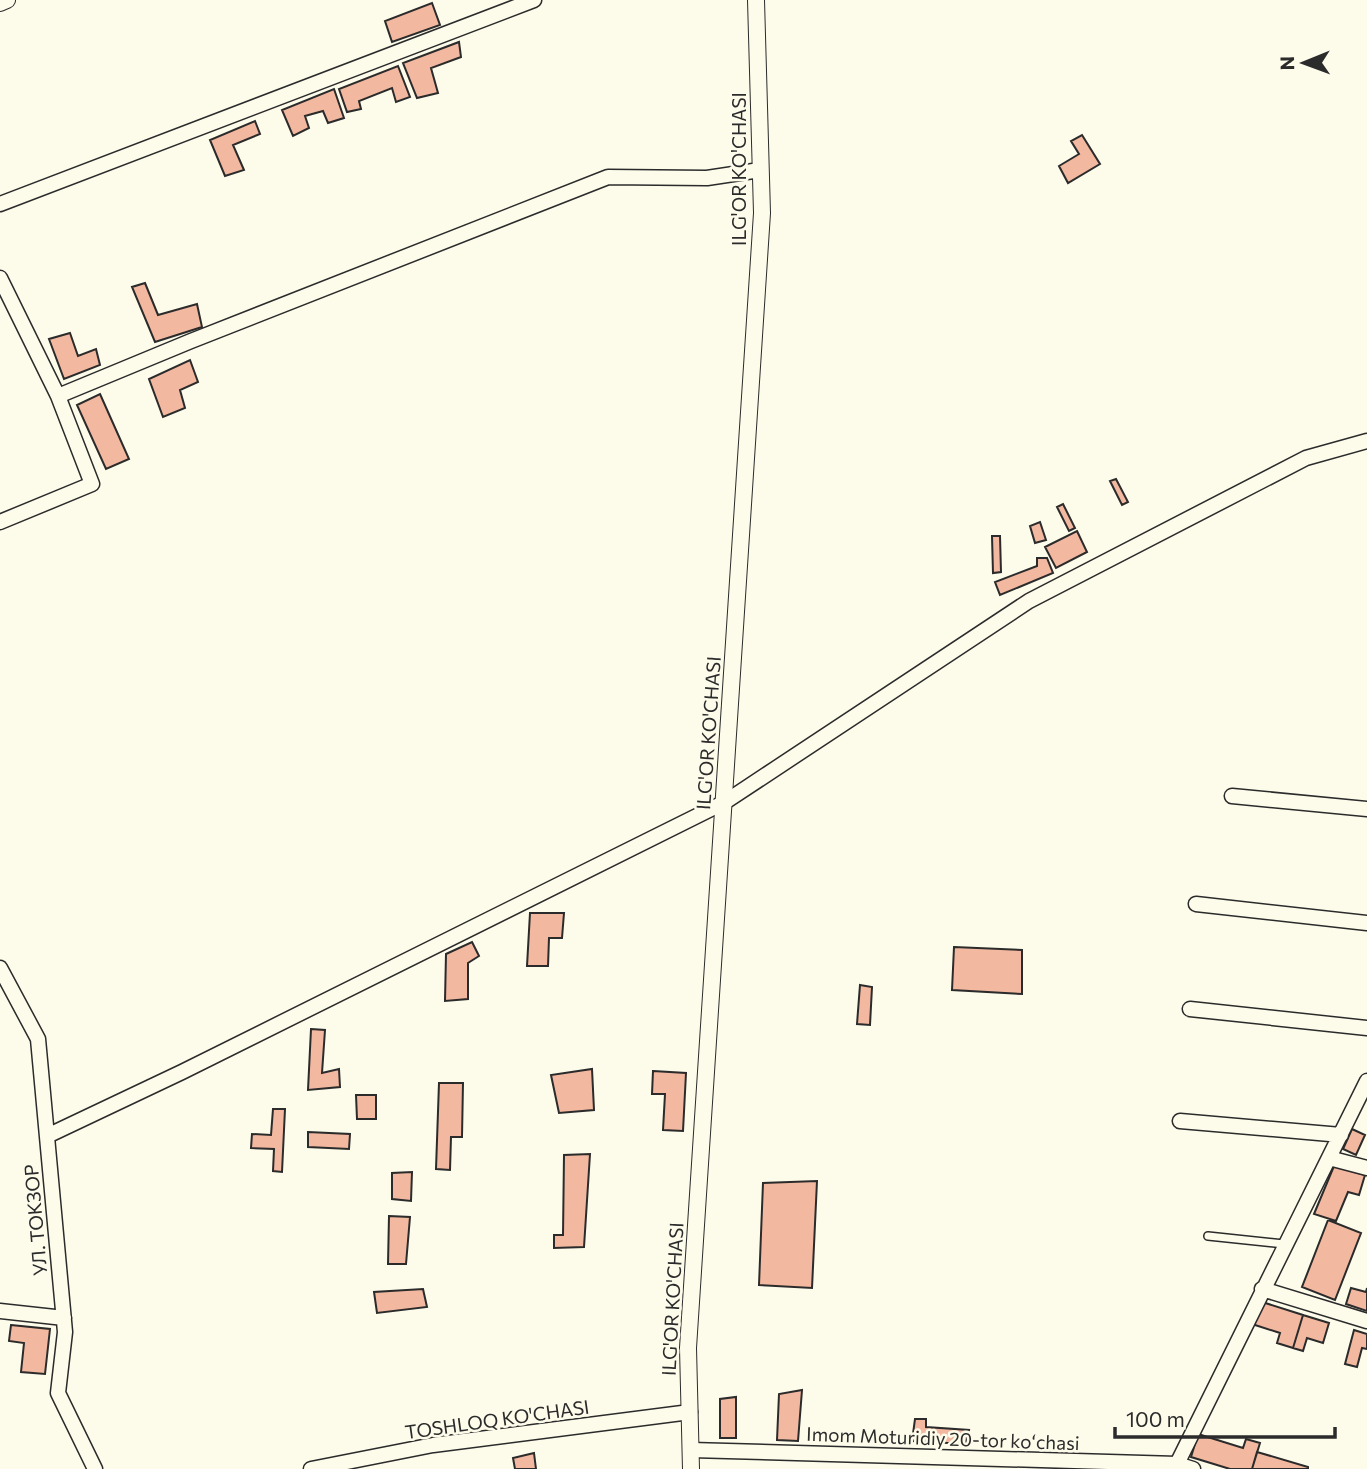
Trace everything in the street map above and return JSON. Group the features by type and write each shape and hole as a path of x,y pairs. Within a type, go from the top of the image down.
{"street":[{"path":"0,3 7,0"},
{"path":"0,204 534,0"},
{"name":"ILG'OR KO'CHASI","path":"691,1469 688,1348 762,213 757,0"},
{"path":"58,396 203,335 608,177 707,177 760,170"},
{"path":"0,278 58,396 92,484 0,522"},
{"path":"47,1136 183,1072 724,802 1029,601 1306,458 1366,443"},
{"path":"1232,796 1367,809"},
{"path":"1196,904 1367,923"},
{"name":"УЛ. ТОКЗОР","path":"0,968 38,1039 64,1318 58,1393 95,1469"},
{"path":"1190,1009 1367,1028"},
{"path":"1177,1464 1367,1081"},
{"path":"1180,1121 1341,1135"},
{"path":"1329,1158 1367,1168"},
{"path":"1262,1289 1367,1321"},
{"path":"0,1311 64,1318"},
{"name":"TOSHLOQ KO'CHASI","path":"311,1469 433,1445 690,1412"},
{"name":"Imom Moturidiy 20-tor koʻchasi","path":"691,1450 1177,1464 1193,1469"}],"lane":[{"path":"1208,1236 1284,1244"}],"building":[{"path":"432,3 440,25 392,42 385,21"},
{"path":"459,42 461,57 431,68 438,93 417,98 403,63"},
{"path":"398,66 410,97 396,102 392,88 359,101 361,109 347,112 339,89"},
{"path":"334,89 344,118 328,123 323,111 305,116 309,128 293,136 282,110"},
{"path":"255,121 260,134 233,145 244,170 225,176 210,140"},
{"path":"1082,135 1100,164 1068,183 1059,166 1079,154 1071,141"},
{"path":"145,283 158,315 197,304 202,327 155,342 132,287"},
{"path":"70,333 78,356 96,349 100,365 64,379 49,339"},
{"path":"190,360 198,382 180,390 185,408 163,417 149,379"},
{"path":"100,394 129,459 106,469 77,405"},
{"path":"1116,479 1128,502 1122,505 1110,481"},
{"path":"1063,504 1075,528 1069,531 1057,507"},
{"path":"1040,522 1046,540 1035,543 1030,526"},
{"path":"1077,531 1087,552 1056,568 1045,547"},
{"path":"992,536 1000,536 1001,572 993,573"},
{"path":"1037,558 1047,558 1053,573 1000,595 995,582 1037,566"},
{"path":"530,913 564,913 562,938 549,938 548,966 527,966"},
{"path":"472,942 479,956 468,963 468,999 445,1001 446,954"},
{"path":"954,947 1022,950 1022,994 952,990"},
{"path":"860,985 872,987 870,1025 857,1024"},
{"path":"311,1029 325,1030 322,1073 339,1069 340,1087 308,1090"},
{"path":"592,1069 594,1110 559,1113 551,1075"},
{"path":"653,1071 686,1073 683,1131 663,1130 665,1094 652,1094"},
{"path":"439,1083 463,1083 462,1137 451,1137 450,1170 436,1169"},
{"path":"356,1095 376,1095 376,1119 357,1119"},
{"path":"273,1109 285,1109 282,1172 273,1171 274,1149 251,1148 252,1134 271,1135"},
{"path":"1352,1129 1365,1135 1356,1155 1343,1149"},
{"path":"308,1132 350,1134 349,1149 308,1147"},
{"path":"590,1154 584,1247 554,1248 554,1235 563,1235 564,1155"},
{"path":"1334,1166 1365,1175 1359,1195 1348,1192 1336,1221 1314,1214"},
{"path":"412,1172 411,1201 392,1199 392,1173"},
{"path":"817,1181 812,1288 759,1285 763,1183"},
{"path":"389,1216 410,1217 406,1264 388,1264"},
{"path":"1328,1220 1361,1233 1335,1300 1302,1287"},
{"path":"1351,1288 1366,1292 1367,1288 1367,1311 1346,1304"},
{"path":"423,1289 427,1307 377,1313 374,1292"},
{"path":"1259,1301 1303,1315 1293,1348 1277,1343 1280,1333 1252,1324"},
{"path":"1303,1315 1329,1323 1323,1343 1307,1338 1303,1351 1293,1348"},
{"path":"11,1325 50,1329 45,1374 21,1372 24,1343 9,1341"},
{"path":"1354,1330 1367,1334 1367,1349 1362,1348 1357,1367 1345,1364"},
{"path":"802,1390 798,1441 777,1440 779,1394"},
{"path":"736,1397 736,1438 720,1438 720,1399"},
{"path":"915,1419 926,1419 926,1427 969,1430 966,1444 912,1441"},
{"path":"1198,1434 1243,1448 1246,1439 1260,1443 1252,1469 1230,1469 1191,1457"},
{"path":"1257,1452 1308,1467 1308,1469 1252,1469"},
{"path":"534,1453 536,1469 515,1469 513,1458"}]}
